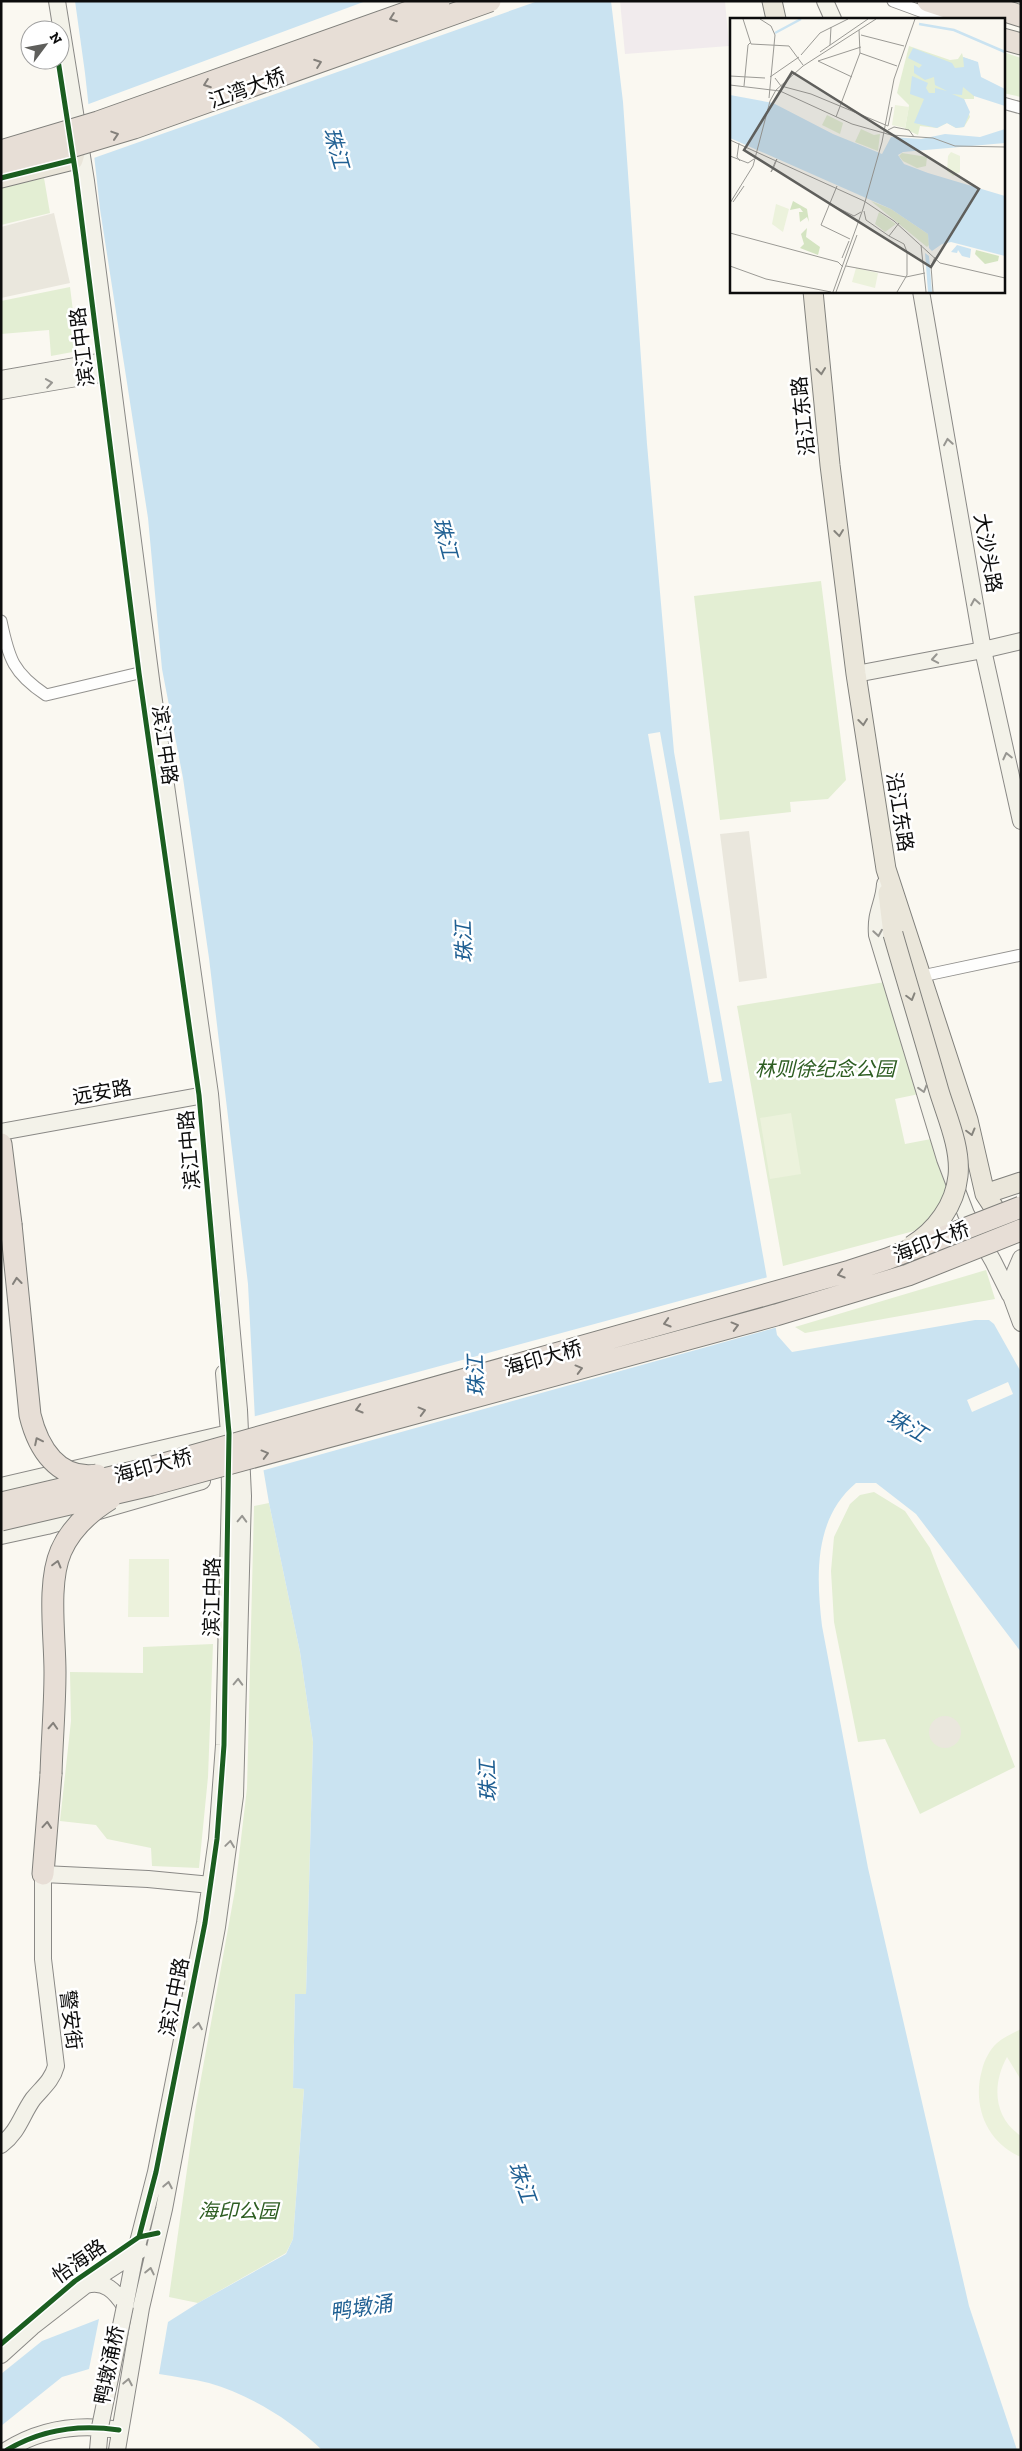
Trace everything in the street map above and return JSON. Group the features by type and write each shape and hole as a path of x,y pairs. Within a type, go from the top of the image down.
{"highway":[{"name":"江湾大桥","path":"1,151 98,122 439,1"},
{"name":"江湾大桥","path":"1,168 134,128 490,1"},
{"path":"928,1 980,18"},
{"path":"973,1 1021,16"},
{"path":"1004,25 1021,31"},
{"path":"1004,39 1021,44"},
{"path":"1,1144 30,1415 38,1442 56,1464 75,1474 147,1478"},
{"name":"海印大桥","path":"1,1520 887,1259 1021,1207"},
{"name":"海印大桥","path":"1,1503 147,1478 785,1312 908,1275 1021,1231"},
{"path":"43,1878 51,1774 55,1673 53,1583 58,1558 68,1537 89,1514 110,1499 147,1478"}],"main road":[{"path":"48,1 51,20"},
{"name":"滨江中路","path":"57,1 79,140 103,368 139,673 205,1095 229,1433 230,1473 224,1745 214,1890 185,2100 142,2308"},
{"path":"772,1 776,18"},
{"path":"825,1 833,18"},
{"name":"滨江中路","path":"60,70 205,1095 241,1452 243,1496 235,1796 156,2172 135,2254 125,2306"},
{"path":"1,141 68,124 79,140 73,160 1,178"},
{"name":"沿江东路","path":"813,292 830,465 856,674 886,869 968,1120 985,1194 1021,1323"},
{"name":"大沙头路","path":"920,292 983,650 1021,821"},
{"path":"1,379 103,368"},
{"path":"1,391 103,368"},
{"path":"856,674 1021,641"},
{"path":"983,650 1007,652 1021,649"},
{"path":"886,869 893,934 951,1131 958,1168 956,1190 947,1210 938,1222 917,1243 887,1259"},
{"path":"886,869 885,893 876,920 877,936 945,1159 966,1214 1015,1297"},
{"name":"远安路","path":"1,1132 205,1095"},
{"path":"1021,1182 985,1194 1002,1222 1009,1228 1021,1231"},
{"path":"973,1250 1021,1239"},
{"name":"沿江东路","path":"1015,1297 1015,1272 1019,1260"},
{"path":"1,1486 229,1433 241,1452 230,1473 47,1526 1,1536"},
{"path":"37,1479 49,1489 55,1505 56,1515 47,1526"},
{"path":"43,1878 148,1879 214,1890"},
{"name":"警安街","path":"1,2145 20,2125 33,2100 54,2075 56,2066 43,1959 43,1878"},
{"name":"怡海路","path":"1,2344 59,2292 139,2238 158,2233"},
{"name":"怡海路","path":"1,2354 86,2285 135,2254 158,2233"},
{"path":"86,2285 102,2284 111,2288 125,2306"},
{"name":"鸭墩涌桥","path":"98,2450 100,2427 125,2306"},
{"name":"鸭墩涌桥","path":"117,2450 142,2308"},
{"path":"7,2450 38,2435 67,2428 100,2427 119,2430"}],"street":[{"path":"893,1 939,18"},
{"path":"1004,103 1021,108"},
{"path":"1,622 7,650 16,668 26,682 46,695 139,673"},
{"path":"922,976 1021,954"}],"shaded area":[{"path":"620,1 725,1 729,46 625,54"},
{"path":"54,213 70,283 1,298 1,227"},
{"path":"749,831 767,978 739,982 720,834"},
{"path":"945,1716 951,1717 956,1721 960,1726 960,1738 956,1743 951,1747 945,1748 939,1747 934,1743 930,1738 929,1732 930,1726 934,1721 939,1717"}],"green space":[{"path":"1004,52 1021,58 1021,97 1004,93"},
{"path":"44,178 50,213 1,225 1,188"},
{"path":"70,287 78,351 51,356 49,330 1,334 1,301"},
{"path":"821,581 846,780 828,799 790,802 791,812 720,820 694,596"},
{"name":"林则徐纪念公园","path":"885,982 919,1094 895,1099 905,1144 931,1139 950,1188 928,1224 914,1231 783,1266 737,1006"},
{"path":"791,1113 801,1174 770,1179 760,1118"},
{"path":"986,1270 995,1299 805,1333 795,1327"},
{"path":"874,1492 905,1511 930,1548 1015,1767 920,1814 885,1739 858,1742 834,1622 831,1571 834,1537 850,1504 860,1495"},
{"name":"海印公园","path":"269,1503 300,1652 313,1742 306,1994 295,1994 293,2088 304,2089 293,2239 286,2253 198,2303 169,2297 196,2106 235,1890 247,1788 254,1506"},
{"path":"129,1559 169,1559 169,1617 128,1617"},
{"path":"213,1644 208,1777 199,1868 152,1866 151,1848 107,1839 96,1825 60,1821 71,1721 70,1672 143,1673 143,1647"},
{"path":"1021,2029 1021,2080 1007,2057 1002,2067 997,2089 1000,2110 1012,2128 1021,2136 1021,2157 999,2142 991,2132 981,2109 979,2083 986,2059 994,2046"}],"water":[{"path":"75,1 611,1 623,102 647,444 674,752 777,1335 792,1352 975,1320 989,1320 994,1324 1021,1372 1021,1652 916,1514 876,1483 856,1483 842,1497 832,1513 825,1530 819,1568 822,1626 868,1868 969,2306 1017,2450 322,2450 283,2419 240,2394 209,2383 159,2374 168,2322 286,2254 293,2239 304,2089 293,2088 295,1994 306,1994 313,1742 300,1652 269,1503 255,1420 248,1284 209,958 183,778 162,669 148,518 100,209"},
{"path":"99,2319 89,2369 62,2377 1,2426 1,2374 42,2341"}],"pier":[{"path":"366,1 538,1 91,159 86,105"},
{"path":"660,732 722,1081 709,1083 648,734"},
{"path":"768,1277 778,1327 261,1471 252,1417"},
{"path":"1008,1382 1013,1394 972,1412 967,1400"}],"cycle path":[{"path":"60,70 76,176 139,673 199,1095 229,1433 224,1745 217,1839 205,1923 156,2172 139,2237"},
{"path":"1,178 73,160"},
{"path":"1,2344 75,2281 139,2237 158,2233"},
{"path":"7,2450 34,2437 61,2430 75,2428 119,2430"}],"water label":[{"name":"珠江","path":"336,148"},
{"name":"珠江","path":"445,538"},
{"name":"珠江","path":"464,942"},
{"name":"珠江","path":"476,1376"},
{"name":"珠江","path":"907,1426"},
{"name":"珠江","path":"488,1781"},
{"name":"珠江","path":"522,2182"},
{"name":"鸭墩涌","path":"361,2308"}]}
